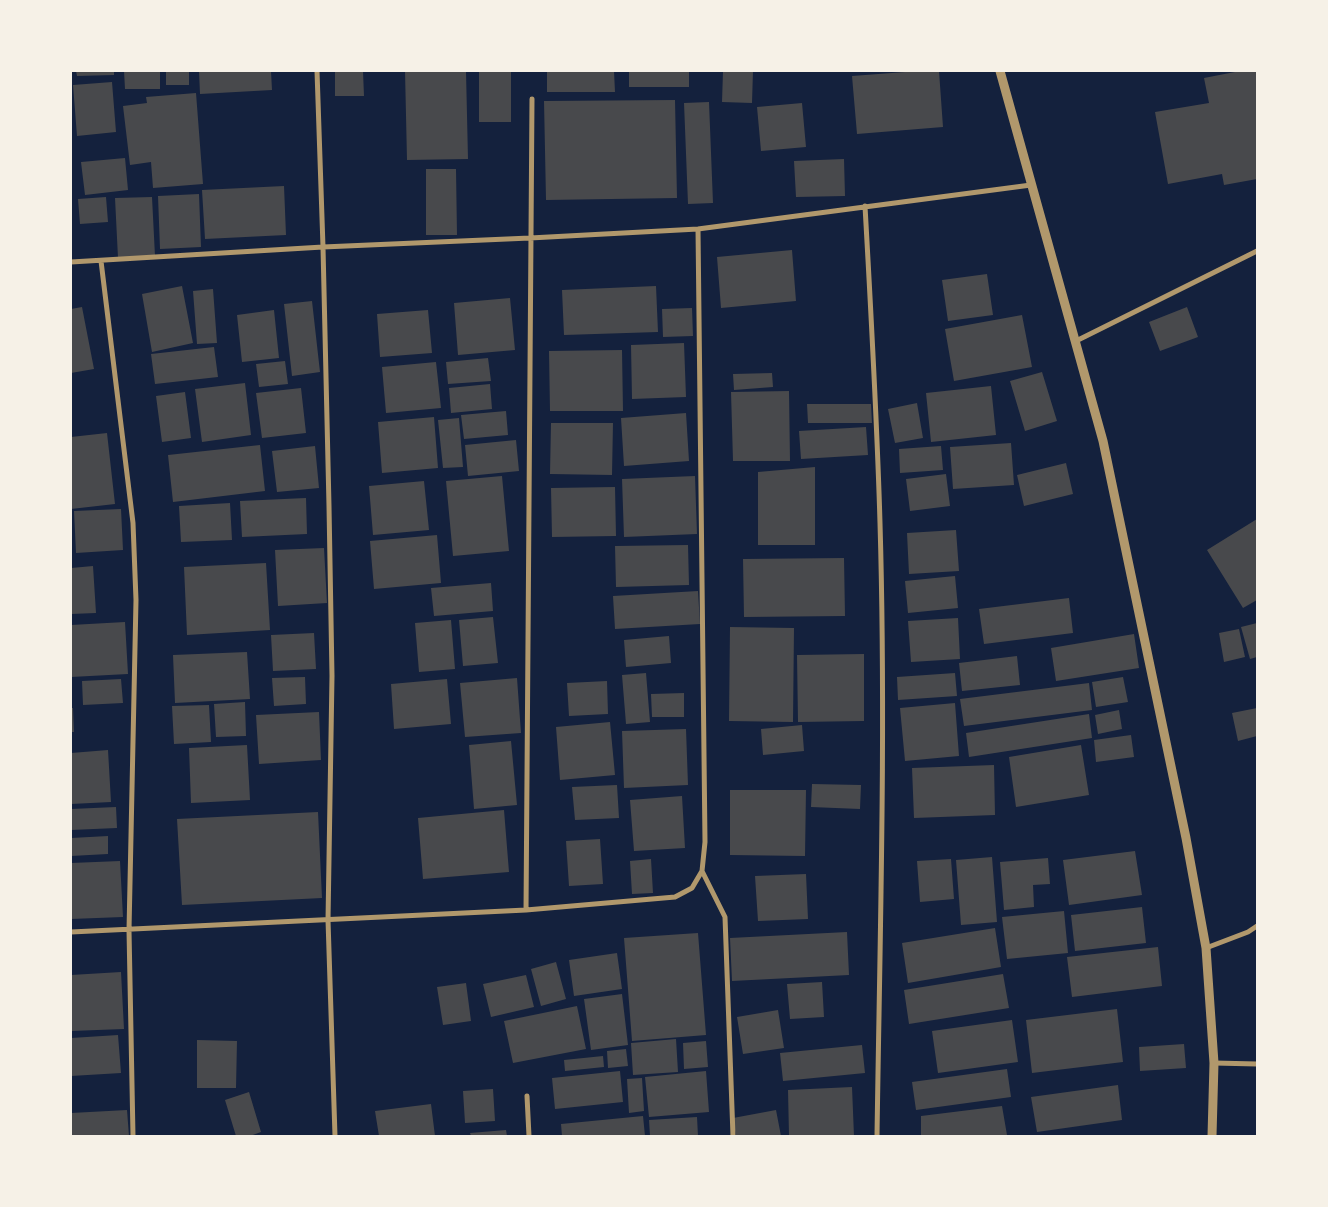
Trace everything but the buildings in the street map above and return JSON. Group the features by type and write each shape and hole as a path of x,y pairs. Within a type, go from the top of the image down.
{"street":[{"path":"317,71 323,247 332,676 328,920 335,1136"},
{"path":"1000,71 1103,441 1186,838 1206,948 1214,1063 1212,1136"},
{"path":"526,910 532,99"},
{"path":"71,262 698,228 1031,185"},
{"path":"865,206 876,391 880,535 882,721 877,1136"},
{"path":"71,932 526,910 675,897 692,888 702,871 705,842 698,228"},
{"path":"1076,341 1257,251"},
{"path":"101,261 134,523 136,600 129,930 133,1136"},
{"path":"702,871 725,917 733,1136"},
{"path":"1206,948 1248,932 1257,926"},
{"path":"1214,1063 1257,1064"},
{"path":"528,1096 530,1136"}]}
